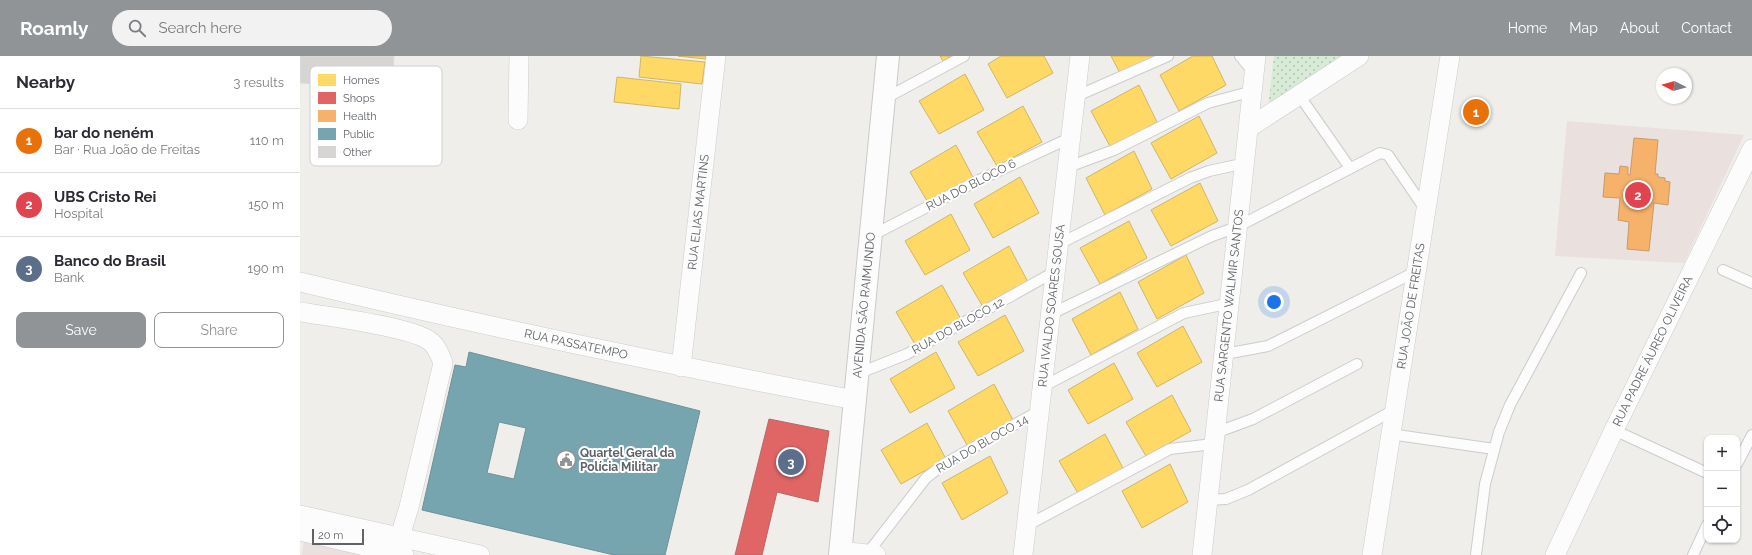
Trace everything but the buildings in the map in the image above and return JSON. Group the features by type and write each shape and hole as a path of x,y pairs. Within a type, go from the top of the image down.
{"street":[{"path":"518,120 519,56"},
{"name":"RUA ELIAS MARTINS","path":"681,367 716,56"},
{"name":"AVENIDA SÃO RAIMUNDO","path":"840,553 888,56"},
{"name":"RUA IVALDO SOARES SOUSA","path":"1023,555 1077,96 1080,56"},
{"path":"1250,127 1359,56"},
{"name":"RUA JOÃO DE FREITAS","path":"1372,555 1415,272 1450,56"},
{"name":"RUA SARGENTO WALMIR SANTOS","path":"1202,555 1255,73"},
{"name":"RUA PADRE ÁUREO OLIVEIRA","path":"1555,555 1614,430 1752,149"},
{"name":"RUA PASSATEMPO","path":"300,282 383,302 681,367 855,400"},
{"path":"382,326 383,302"},
{"path":"300,312 382,326 422,337 430,341 439,352 443,363 399,548"},
{"path":"300,515 399,548"},
{"path":"300,531 399,548 480,555"},
{"path":"840,553 872,554"}],"lane":[{"path":"884,99 964,56"},
{"path":"1077,96 1168,56"},
{"path":"1068,167 1114,150 1208,103 1255,73 1240,56"},
{"path":"1299,95 1350,168"},
{"name":"RUA DO BLOCO 6","path":"871,236 977,181 1072,137"},
{"path":"1051,314 1212,236 1237,228 1377,154 1388,155 1425,209"},
{"path":"1059,244 1190,178 1209,171 1246,163"},
{"path":"1723,270 1752,283"},
{"name":"RUA DO BLOCO 12","path":"857,374 907,354 1056,271"},
{"path":"1225,354 1268,346 1415,272"},
{"path":"1476,555 1485,484 1494,450 1510,405 1581,273"},
{"path":"1042,387 1184,313 1230,303"},
{"path":"1026,526 1170,449 1214,438 1357,364"},
{"path":"1207,500 1226,499 1248,490 1394,410"},
{"name":"RUA DO BLOCO 14","path":"872,554 926,478 944,464 1039,411"},
{"path":"1614,430 1704,472"},
{"path":"1390,434 1494,450"},
{"path":"1740,458 1752,435"},
{"path":"1693,555 1704,531"}],"shaded area":[{"path":"1567,121 1744,135 1684,263 1555,256"},
{"path":"304,540 361,555 302,555"}],"green space":[{"path":"1274,56 1350,56 1268,107"}],"place":[{"name":"bar do neném","path":"1476,112"},
{"name":"UBS Cristo Rei","path":"1638,195"},
{"name":"Quartel Geral da Polícia Militar","path":"566,460"},
{"name":"Banco do Brasil","path":"791,462"}]}
